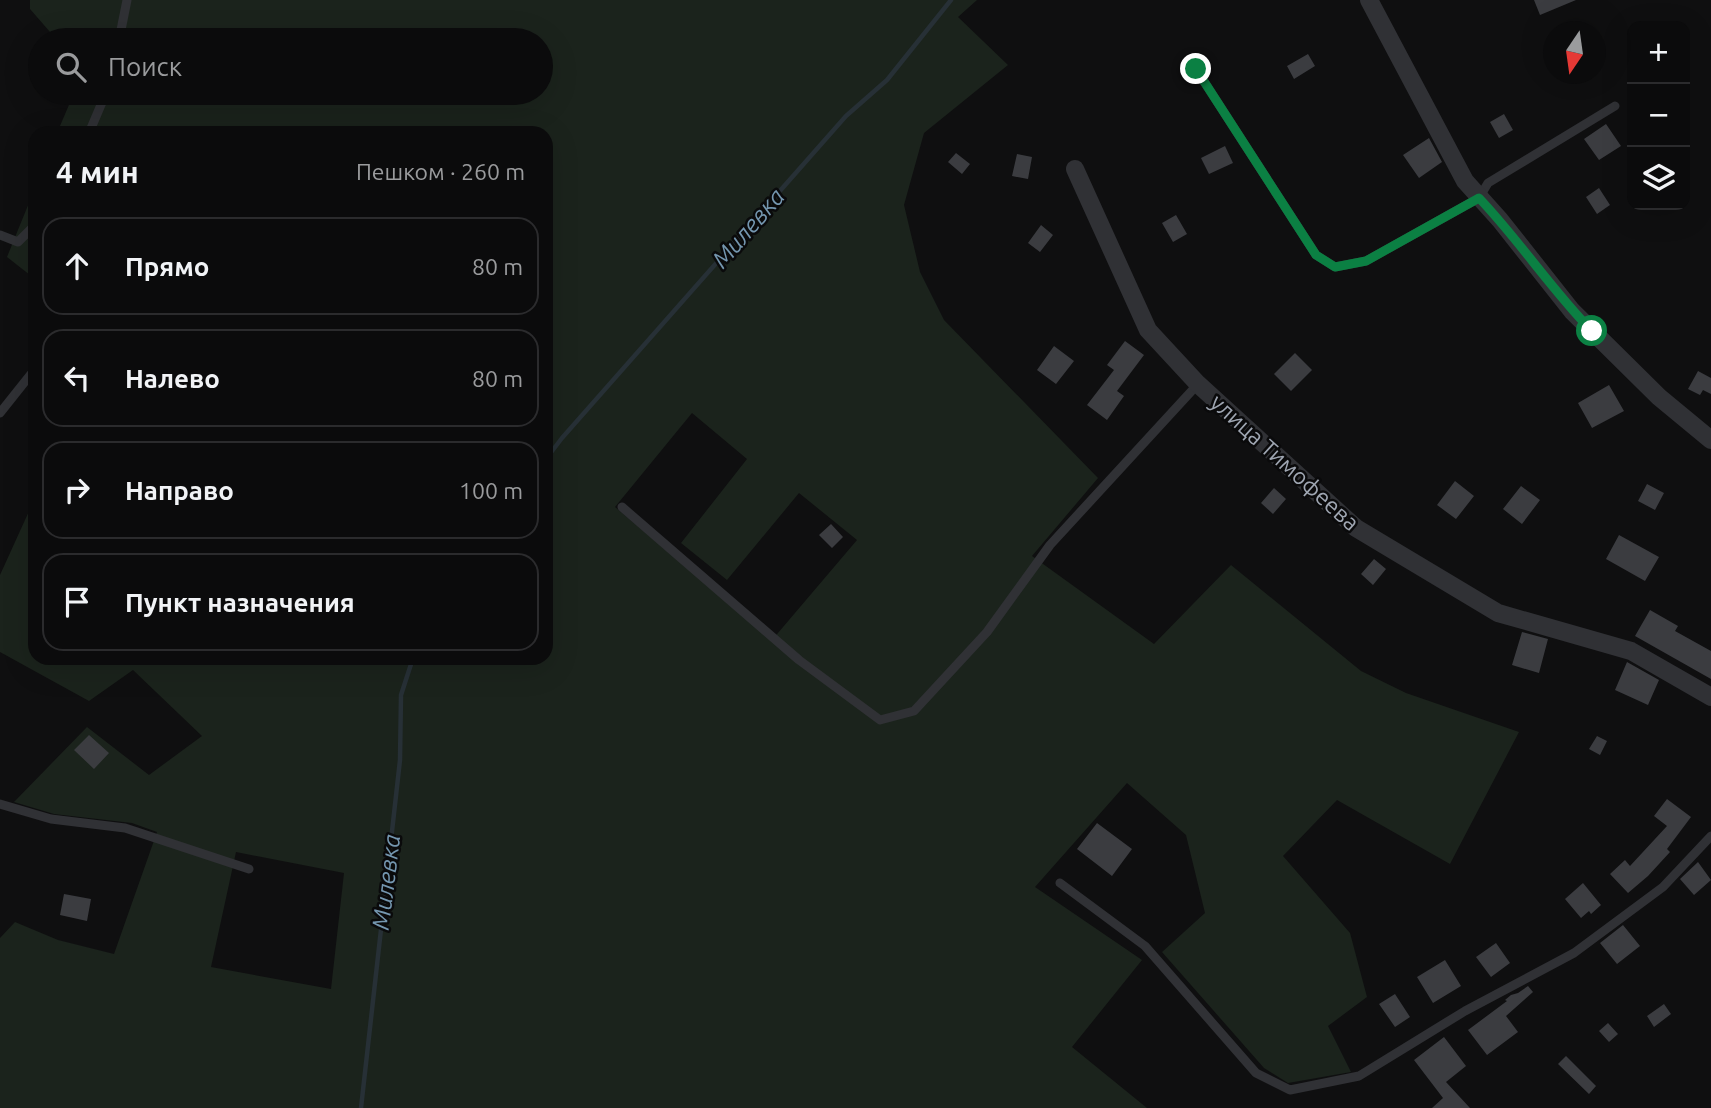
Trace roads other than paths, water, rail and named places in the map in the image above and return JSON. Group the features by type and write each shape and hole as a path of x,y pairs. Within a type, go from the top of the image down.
{"street":[{"path":"1369,0 1465,181 1500,220 1572,311 1659,397 1711,440"},
{"name":"улица Тимофеева","path":"1075,170 1148,330 1198,384 1356,528 1498,613 1631,651 1711,697"}],"lane":[{"path":"121,28 127,0"},
{"path":"1196,69 1316,255 1335,267 1366,261 1479,198 1488,183 1615,106"},
{"path":"92,126 101,105"},
{"path":"0,235 18,242 28,232"},
{"path":"0,412 28,378"},
{"path":"622,507 799,660 880,720 915,711 987,632 1050,545 1198,384"},
{"path":"0,804 51,819 125,828 249,869"},
{"path":"1060,883 1145,946 1256,1073 1290,1090 1359,1076 1465,1011 1574,953 1663,887 1711,836"}],"waterway":[{"name":"Милевка","path":"553,450 846,116 887,80 951,0"},
{"name":"Милевка","path":"361,1108 400,760 401,695 411,665"}]}
